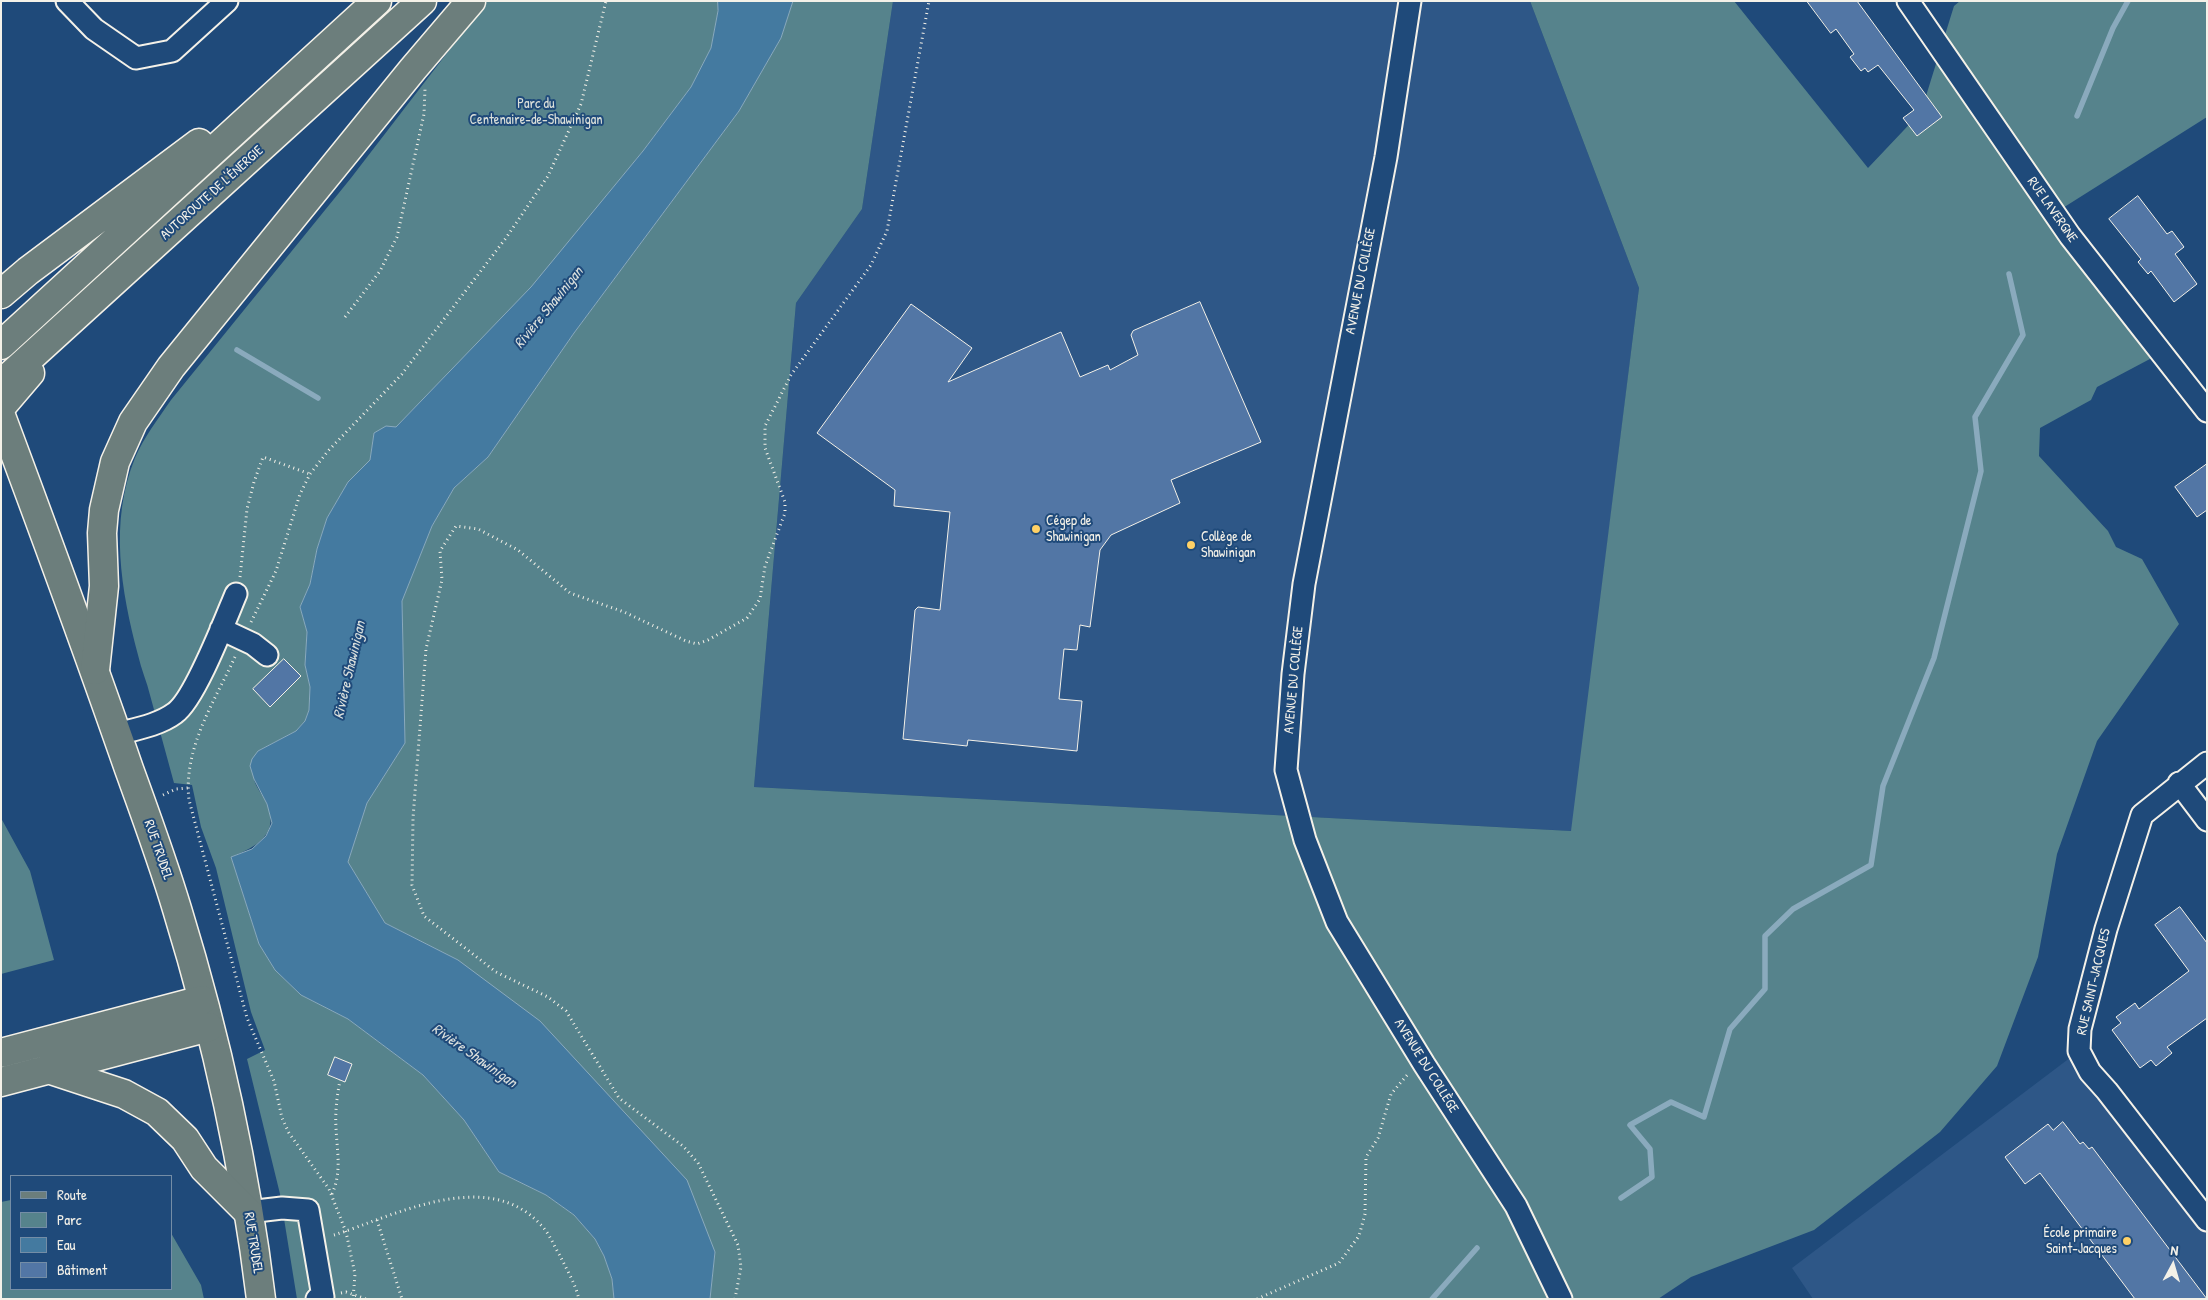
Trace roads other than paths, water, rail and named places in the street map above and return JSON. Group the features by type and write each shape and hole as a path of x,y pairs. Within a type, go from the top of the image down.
{"main road":[{"path":"5,342 377,1"},
{"name":"AUTOROUTE DE L'ÉNERGIE","path":"1,407 15,377 82,311 422,1"},
{"path":"95,670 104,586 102,532 105,504 115,462 133,422 171,367 413,69 471,1"},
{"path":"1,294 28,271 326,47"},
{"name":"RUE TRUDEL","path":"1,416 95,670 167,875 209,1027 233,1132 248,1212 261,1299"},
{"path":"1,1053 202,1000"},
{"path":"1,1082 209,1027"},
{"path":"48,1069 124,1094 157,1112 185,1140 204,1168 248,1212"}],"street":[{"path":"67,1 94,29 136,58 172,51 227,1"},
{"name":"AVENUE DU COLLÈGE","path":"1410,1 1386,158 1304,584 1293,674 1286,770 1305,840 1337,922 1424,1064 1516,1206 1561,1299"},
{"name":"RUE LAVERGNE","path":"1908,1 2070,236 2207,412"},
{"path":"117,734 157,722 173,715 183,706 196,684 238,588"},
{"path":"221,629 253,644 267,655"},
{"name":"RUE SAINT-JACQUES","path":"2207,763 2142,815 2106,929 2080,1029 2079,1051 2090,1072 2107,1091 2207,1220"},
{"path":"2180,783 2207,820"},
{"path":"248,1212 282,1208 308,1210 323,1297 317,1299"}],"water":[{"name":"Rivière Shawinigan","path":"718,1 793,1 781,38 739,111 574,333 488,457 454,488 432,526 402,601 405,743 367,803 348,862 385,923 458,960 540,1021 687,1180 715,1252 710,1299 614,1299 612,1279 604,1256 595,1239 574,1215 546,1195 499,1172 464,1120 423,1075 348,1019 301,995 275,970 259,944 231,857 252,849 266,836 272,823 267,804 254,779 250,766 252,759 258,751 296,731 305,721 309,710 310,687 305,665 307,632 300,607 310,584 317,549 327,518 348,482 370,460 374,433 386,426 396,427 531,287 643,151 691,87 711,48"}],"waterway":[{"path":"2077,116 2113,28 2128,1"},
{"path":"1621,1198 1652,1177 1650,1149 1630,1125 1671,1102 1704,1117 1730,1029 1765,989 1765,936 1793,909 1871,865 1883,786 1934,658 1981,471 1975,417 2023,335 2009,274"},
{"path":"237,350 318,398"},
{"path":"1432,1299 1477,1248"}],"place":[{"name":"Cégep de Shawinigan","path":"1036,529"},
{"name":"Collège de Shawinigan","path":"1191,545"},
{"name":"École primaire Saint-Jacques","path":"2127,1241"}],"park label":[{"name":"Parc du Centenaire-de-Shawinigan","path":"536,112"}]}
